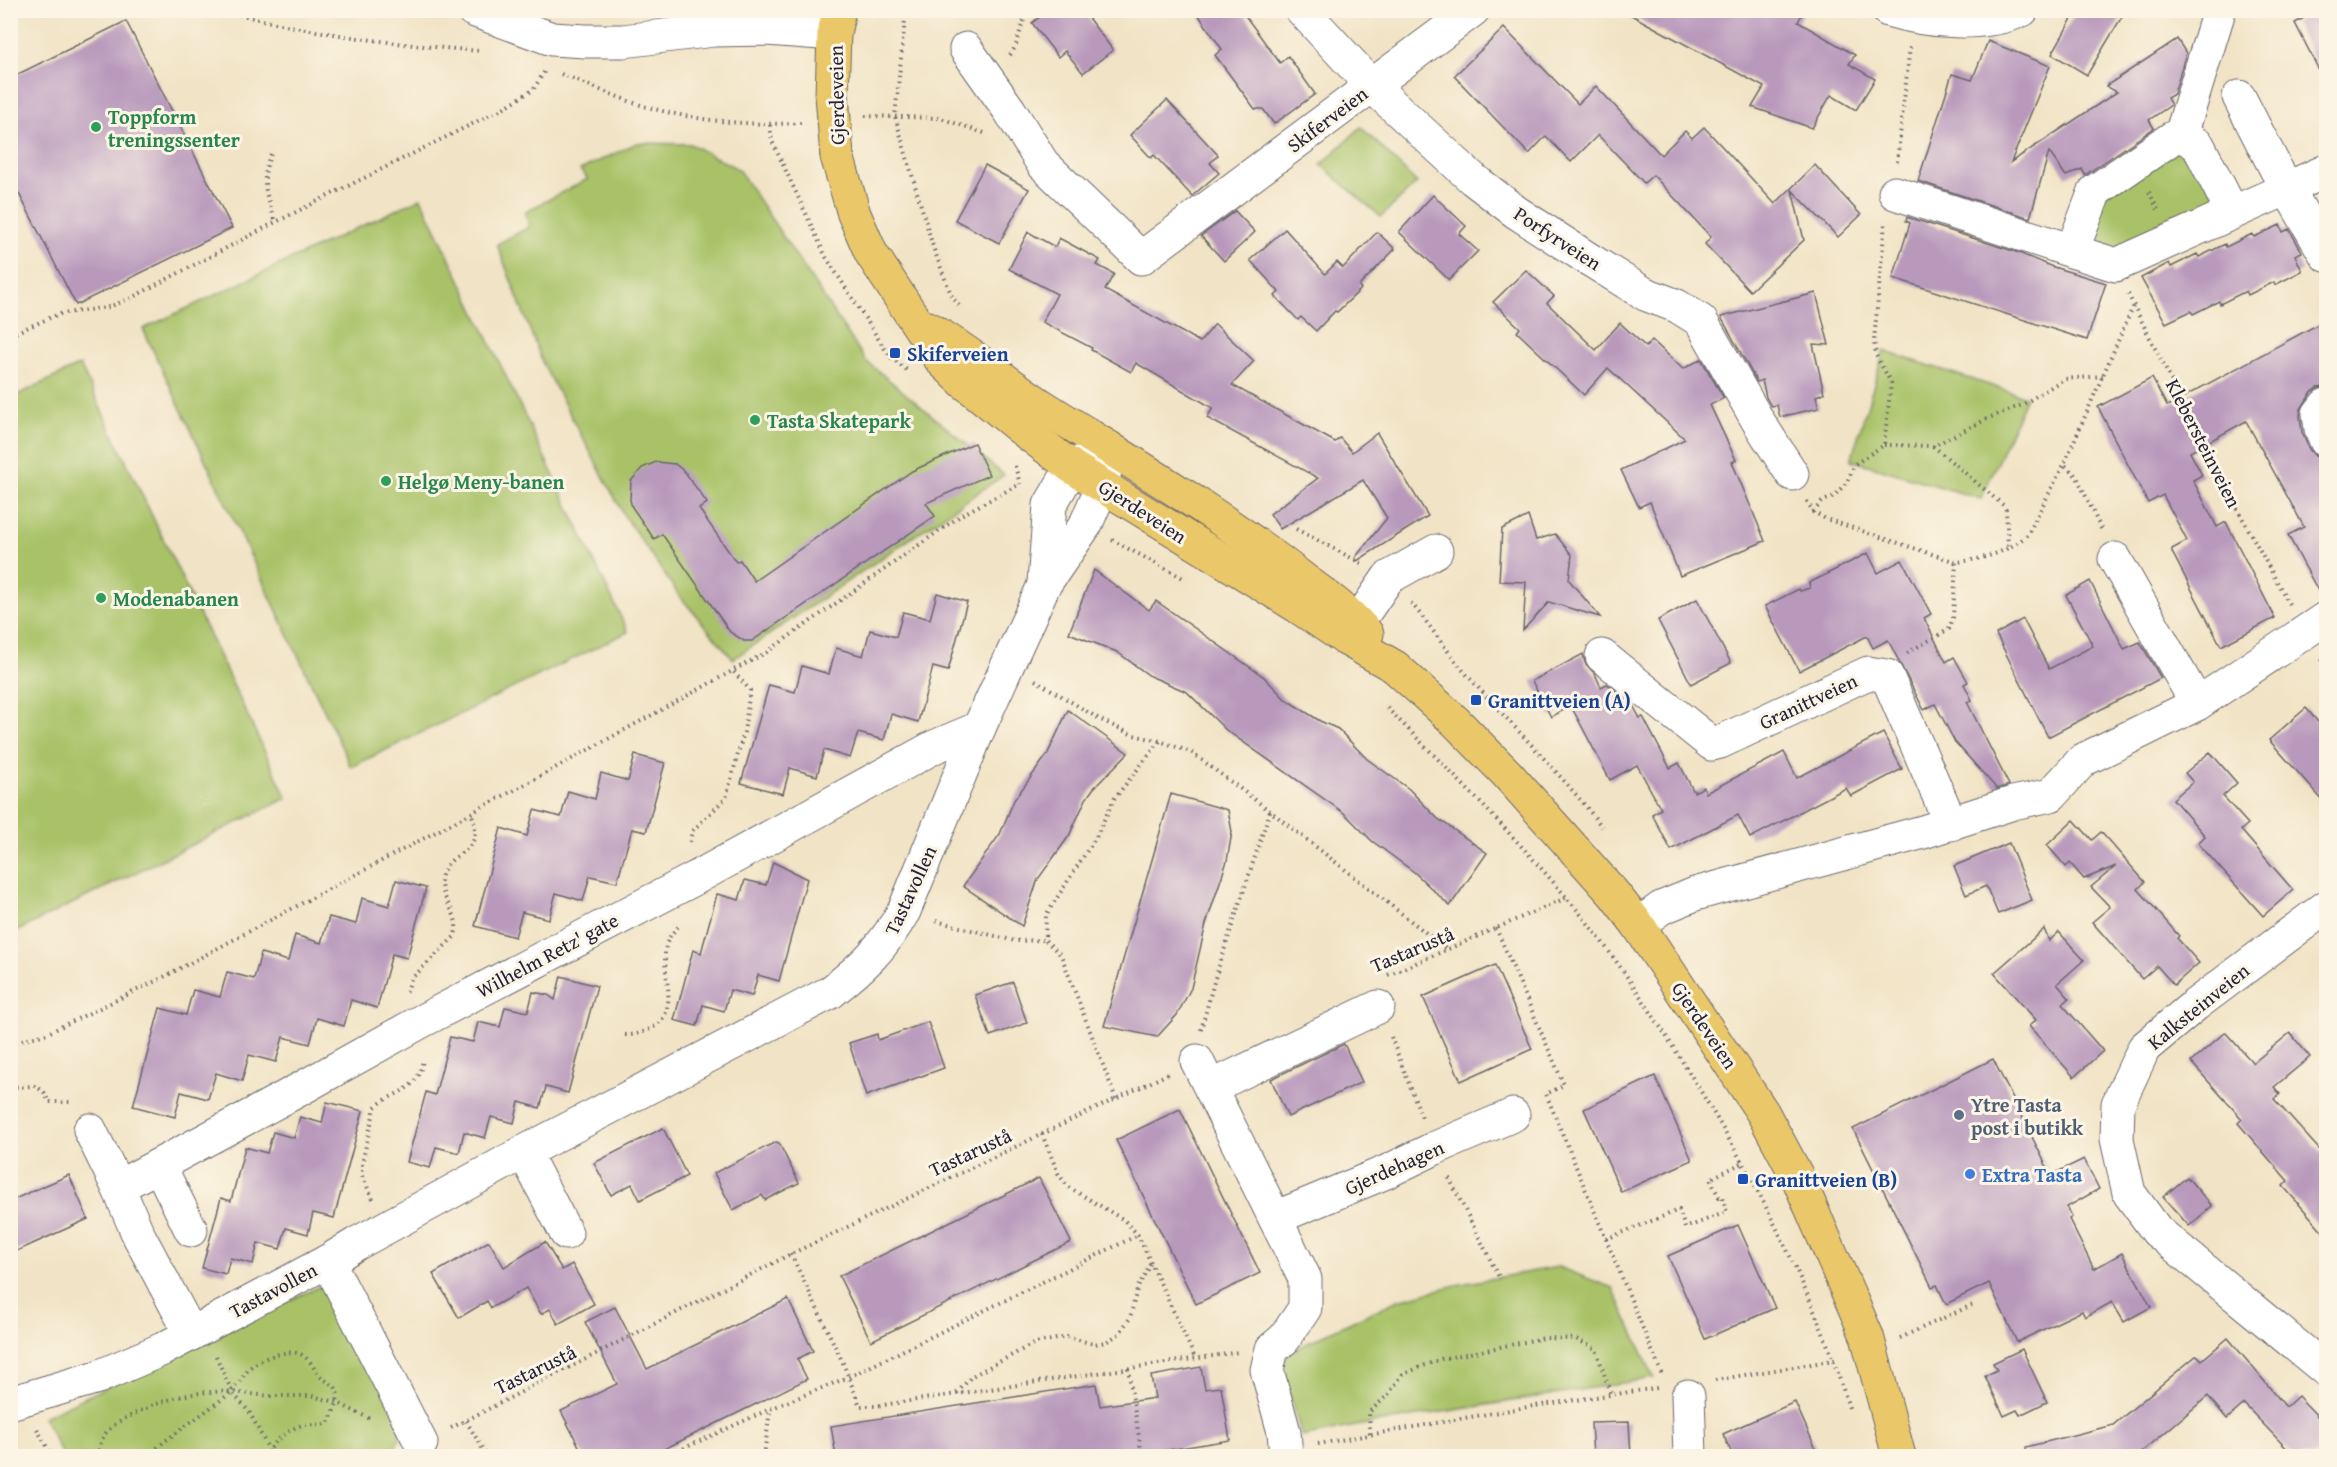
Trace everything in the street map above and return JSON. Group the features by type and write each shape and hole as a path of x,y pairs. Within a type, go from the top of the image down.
{"main road":[{"name":"Gjerdeveien","path":"837,22 832,95 837,156 854,214 871,253 941,360 1019,427 1072,466 1297,606 1352,630"},
{"name":"Gjerdeveien","path":"918,323 954,342 994,374 1280,561 1352,630 1456,722 1507,774 1614,894 1638,925 1764,1113 1798,1178 1867,1336 1899,1456"}],"street":[{"name":"Gjerdeveien","path":"473,10 552,39 563,40 623,41 714,30 768,29 837,22"},
{"name":"Porfyrveien","path":"1302,10 1371,86 1473,179 1516,212 1645,294 1677,306 1701,321 1758,421 1792,474"},
{"name":"Skiferveien","path":"974,61 1043,164 1141,258 1473,10"},
{"path":"1901,15 1981,21 2022,10"},
{"path":"2181,135 2219,11"},
{"path":"2239,97 2326,255"},
{"path":"2072,251 2095,191 2172,138 2181,135 2199,146 2232,212"},
{"path":"1895,193 2116,265 2326,171"},
{"path":"2326,405 2319,414 2321,429 2326,441"},
{"path":"1072,466 1108,447"},
{"name":"Tastavollen","path":"10,1403 99,1377 163,1349 524,1152 831,992 869,960 887,940 904,911 979,728 1044,585 1086,524 1103,484 1108,447"},
{"name":"Tastavollen","path":"1044,585 1050,505 1072,466"},
{"path":"1352,630 1388,578 1436,551"},
{"path":"2115,559 2141,594 2197,704"},
{"path":"1638,925 1661,908 1695,894 1951,824 2013,803 2050,795 2083,760 2197,704 2326,618"},
{"name":"Granittveien","path":"1602,656 1712,744 1868,673 1887,676"},
{"path":"1887,676 1951,824"},
{"name":"Wilhelm Retz' gate","path":"118,1187 924,752 979,728"},
{"name":"Kalksteinveien","path":"2326,907 2195,1005 2144,1048 2118,1104 2117,1139 2128,1193 2157,1231 2326,1370"},
{"path":"1286,1456 1284,1432 1267,1370 1272,1349 1284,1340 1305,1308 1305,1279 1204,1074 1379,993"},
{"name":"Gjerdehagen","path":"1275,1218 1386,1172 1513,1115"},
{"path":"90,1130 138,1233 191,1334"},
{"path":"524,1152 566,1233"},
{"path":"159,1165 191,1230"},
{"path":"328,1261 421,1443"},
{"path":"1683,1386 1690,1456"}],"path":[{"path":"222,10 304,29 372,41 485,51"},
{"path":"906,10 896,116 933,247 952,297 965,313"},
{"path":"974,61 1003,65 1018,44 1023,19 1030,10"},
{"path":"1090,10 1096,18"},
{"path":"1884,444 1891,383 1876,355 1874,341 1886,206 1895,193 1901,15"},
{"path":"10,334 59,314 109,307 131,298 276,222 500,110 533,90 546,69 536,65"},
{"path":"557,73 645,106 678,114 733,123 770,125 812,122"},
{"path":"862,116 940,118 993,138"},
{"path":"271,154 263,174 276,222"},
{"path":"2141,159 2149,173 2146,187 2175,238"},
{"name":"Klebersteinveien","path":"2116,265 2212,462 2290,607"},
{"path":"1792,474 1814,512 1843,525 1956,562 1986,557 2019,542 2028,534 2064,464 2134,306"},
{"path":"1814,512 1822,502 1834,496 1847,482 1855,464 1884,444 1933,446 1991,417 2022,405 2064,380 2103,376"},
{"path":"1933,446 2003,505 2006,510 2008,547"},
{"path":"2064,464 2077,477 2115,559"},
{"path":"10,1043 46,1034 160,979 767,652 963,514 1020,484"},
{"path":"1086,524 1196,584"},
{"path":"1887,676 1907,653 1949,629 1953,618 1956,562"},
{"path":"2322,660 2326,667"},
{"path":"1009,664 1101,720 1133,735 1160,741 1191,752 1448,950"},
{"path":"625,1035 636,1036 654,1028 665,1015 669,995 665,948 671,934 681,924 685,863 692,831 726,798 744,732 750,690 732,670"},
{"path":"1381,702 1476,797 1566,898 1602,943 1650,1010 1722,1124 1795,1262 1834,1360 1851,1415"},
{"path":"1045,940 1046,915 1096,837 1114,799 1160,741"},
{"path":"1204,1074 1200,1035 1215,978 1270,811"},
{"path":"388,1226 362,1176 362,1163 375,1107 382,1101 405,1091 415,1083 420,1073 424,1050 420,1022 407,993 411,979 454,937 457,930 454,914 444,895 441,883 446,867 467,849 473,840 475,823 471,812"},
{"name":"Tastarustå","path":"1379,993 1448,950 1566,898"},
{"path":"904,911 1015,941 1045,940 1061,956 1116,1098"},
{"path":"1496,928 1564,1084 1546,1094 1606,1239 1683,1386"},
{"name":"Tastarustå","path":"421,1443 790,1254 1116,1098 1204,1074"},
{"path":"10,1087 36,1086 44,1092 49,1102 77,1103 85,1111 90,1130"},
{"path":"1042,1134 1058,1173 1067,1186 1124,1220 1138,1235 1195,1358"},
{"path":"1606,1239 1679,1210 1685,1228 1727,1212 1722,1196 1719,1197 1710,1179 1742,1163"},
{"path":"667,1456 770,1409 849,1377 1138,1235"},
{"path":"790,1254 849,1377 860,1406 866,1407 1195,1358 1272,1349"},
{"path":"956,1394 972,1376 1035,1343 1067,1337 1094,1344 1106,1342 1119,1334 1130,1318 1137,1289 1151,1263"},
{"path":"1896,1340 1972,1305"},
{"path":"1370,1434 1369,1412 1387,1396 1403,1374 1441,1359 1544,1338 1576,1339 1596,1349 1611,1395"},
{"path":"148,1456 232,1392 254,1364 280,1354 295,1353 310,1360 318,1374 336,1388 338,1394 336,1402 328,1423 306,1424 292,1429 269,1451 267,1456"},
{"path":"1286,1456 1302,1446 1370,1434 1521,1408 1683,1386 1834,1360"},
{"path":"1128,1368 1143,1456"},
{"path":"98,1456 104,1435 113,1426 148,1407 198,1392 312,1396 336,1402 376,1422"},
{"path":"232,1392 250,1413 269,1451"},
{"path":"764,1456 770,1409"},
{"path":"466,1421 487,1456"}],"green space":[{"path":"1361,127 1417,183 1381,217 1321,165"},
{"name":"Tasta Skatepark","path":"637,143 690,144 738,169 866,361 1004,475 733,659 678,594 624,515 543,364 497,244 529,227 525,212 588,179 580,170"},
{"path":"2172,148 2195,156 2220,206 2122,253 2099,246 2090,230 2101,198"},
{"name":"Helgø Meny-banen","path":"421,198 628,632 351,767 143,329"},
{"path":"1884,351 2026,397 1981,499 1851,460"},
{"name":"Modenabanen","path":"80,365 287,798 11,934 11,398"},
{"path":"1558,1267 1613,1288 1654,1378 1356,1426 1302,1437 1281,1366 1288,1353 1398,1300 1461,1284"},
{"path":"331,1281 405,1429 393,1451 380,1456 63,1456 43,1417"}],"building":[{"path":"1049,10 1082,10 1113,50 1083,73 1065,51 1058,57 1032,23"},
{"path":"1195,10 1241,10 1280,63 1288,56 1315,94 1274,124 1263,109 1255,109 1215,55 1222,49"},
{"path":"1622,10 1804,10 1798,22 1855,55 1849,64 1875,79 1856,110 1831,95 1812,128 1752,107 1764,87"},
{"path":"2077,10 2126,10 2087,75 2052,54"},
{"path":"2318,10 2326,10 2326,84 2295,23"},
{"name":"Toppform treningssenter","path":"126,21 232,228 76,305 10,176 10,78"},
{"path":"1504,28 1578,104 1596,86 1661,155 1685,131 1692,138 1704,127 1775,204 1815,165 1861,215 1838,237 1792,190 1804,240 1750,291 1705,244 1711,237 1653,175 1644,183 1598,135 1571,162 1546,136 1529,154 1454,76"},
{"path":"2177,39 2186,53 2174,94 2167,98 2171,105 2149,120 2154,128 2085,175 2082,169 2066,176 2049,152 2030,218 1918,181 1952,74 1972,80 1988,41 2050,66 2011,162 2117,92 2106,86"},
{"path":"1167,100 1218,155 1210,163 1219,173 1192,196 1154,155 1151,158 1130,135"},
{"path":"985,165 1029,189 999,243 955,220"},
{"path":"1433,195 1466,226 1459,234 1478,251 1449,280 1399,232"},
{"path":"1235,211 1255,232 1224,261 1201,236"},
{"path":"1907,217 2106,283 2087,340 1893,278 1910,223 1906,221"},
{"path":"2280,225 2283,232 2289,229 2302,252 2295,255 2302,271 2275,285 2274,282 2248,295 2246,291 2220,304 2219,301 2193,314 2191,311 2166,323 2141,278 2169,263 2171,267 2197,254 2199,257 2225,244 2226,247 2252,234 2254,237"},
{"path":"1285,229 1325,274 1337,262 1343,268 1377,232 1395,249 1359,286 1361,289 1316,331 1301,317 1298,320 1275,296 1279,292 1250,260"},
{"path":"1028,232 1055,247 1059,238 1100,260 1097,265 1114,274 1105,290 1200,342 1215,324 1254,361 1232,385 1335,442 1340,438 1352,452 1377,433 1428,516 1357,561 1355,558 1387,518 1363,480 1280,529 1270,514 1318,478 1207,418 1213,408 1136,363 1131,372 1091,350 1092,348 1042,322 1057,294 1009,269"},
{"path":"1526,270 1554,296 1547,303 1596,350 1620,323 1646,347 1652,340 1683,369 1701,359 1724,398 1710,405 1736,460 1732,462 1765,541 1680,576 1650,502 1639,507 1621,470 1685,439 1608,368 1584,395 1517,332 1520,328 1493,302"},
{"path":"1816,293 1829,345 1813,344 1824,393 1816,396 1819,408 1780,417 1777,405 1771,406 1762,380 1757,382 1721,317"},
{"path":"2326,320 2326,387 2318,388 2311,393 2301,409 2300,416 2302,432 2309,449 2315,456 2326,459 2326,600 2323,600 2288,535 2304,527 2246,421 2190,452 2202,475 2193,480 2217,527 2226,522 2275,618 2221,646 2172,552 2172,549 2187,541 2163,495 2148,503 2098,407 2152,378 2167,406"},
{"path":"974,443 989,475 926,503 935,516 752,641 744,641 730,632 662,534 654,539 632,507 630,500 631,481 642,468 656,462 675,464 685,472 707,503 699,509 736,562 740,560 754,581 912,471"},
{"path":"1528,516 1536,540 1555,534 1572,555 1569,580 1600,617 1549,602 1523,630 1526,582 1499,581 1502,529"},
{"path":"1868,553 1878,573 1902,560 1931,614 1924,618 1946,662 1954,657 1968,682 1964,684 1972,700 1967,702 2009,785 1997,789 1955,742 1935,704 1924,710 1888,640 1873,648 1867,636 1799,671 1765,606 1799,589 1800,591 1810,588 1809,583"},
{"path":"1094,570 1149,610 1156,601 1264,677 1285,699 1320,721 1338,729 1367,759 1409,789 1437,818 1487,853 1450,906 1414,872 1372,841 1344,813 1226,730 1187,692 1150,676 1117,652 1069,633"},
{"path":"2090,581 2124,649 2140,642 2161,678 2048,737 1996,634 2023,619 2049,669 2093,646 2066,595"},
{"path":"937,593 967,602 948,671 933,667 918,722 891,714 884,740 858,733 850,758 824,750 817,776 790,768 783,794 741,783 769,685 795,692 802,666 829,674 836,648 863,656 870,630 896,637 903,612 930,619"},
{"path":"1697,599 1731,663 1691,684 1658,620"},
{"path":"1583,654 1585,663 1595,674 1601,687 1607,684 1632,704 1640,718 1643,717 1670,768 1679,763 1694,792 1704,787 1706,793 1784,752 1797,778 1883,733 1902,769 1851,796 1846,788 1750,838 1738,815 1671,850 1652,814 1661,809 1637,765 1610,780 1571,706 1551,717 1532,681"},
{"path":"2306,708 2326,731 2326,804 2269,740"},
{"path":"1068,710 1128,753 1086,799 1069,836 1038,879 1022,926 963,886 1000,834 1014,800 1047,755"},
{"path":"2210,752 2237,783 2223,796 2248,824 2241,830 2293,890 2263,916 2198,843 2205,836 2173,799 2193,782 2185,773"},
{"path":"635,755 665,763 646,832 632,829 617,882 590,876 583,901 556,893 549,919 522,912 515,937 475,926 501,828 527,836 534,810 561,817 568,791 595,799 601,773 628,781"},
{"path":"1171,794 1228,810 1232,832 1227,861 1206,924 1191,988 1177,1015 1157,1037 1104,1026"},
{"path":"2074,820 2092,840 2101,832 2145,882 2138,889 2199,963 2174,985 2157,966 2142,979 2092,922 2110,907 2091,887 2116,866 2084,879 2070,863 2066,867 2047,845"},
{"path":"2009,843 2032,900 1998,914 1986,886 1966,895 1954,866"},
{"path":"773,862 807,879 779,981 758,975 752,996 730,990 724,1011 703,1005 697,1026 674,1020 693,950 701,953 717,894 739,900 745,880 766,885"},
{"path":"396,880 426,888 407,958 392,954 377,1008 351,1000 344,1026 317,1018 310,1044 283,1037 276,1062 249,1055 242,1081 216,1073 208,1099 181,1092 175,1117 133,1106 160,1008 186,1015 193,990 220,997 227,972 254,979 261,953 288,961 295,935 321,943 329,917 356,924 362,898 389,906"},
{"path":"2044,929 2049,941 2059,932 2084,960 2057,984 2069,998 2062,1004 2103,1051 2074,1077 2029,1026 2036,1020 1994,973"},
{"path":"1495,965 1532,1049 1461,1081 1423,997"},
{"path":"561,976 597,986 568,1093 546,1087 540,1108 519,1102 514,1123 491,1117 485,1138 464,1132 459,1153 436,1147 430,1168 407,1162 426,1092 435,1095 450,1037 473,1042 478,1022 500,1027 505,1007 528,1012 533,992 548,995 555,1000"},
{"path":"1013,982 1027,1023 990,1036 975,995"},
{"path":"928,1022 944,1068 866,1096 849,1043 877,1034 878,1040"},
{"path":"2225,1032 2253,1063 2290,1033 2310,1057 2274,1087 2280,1094 2274,1099 2326,1157 2326,1235 2283,1186 2288,1181 2238,1123 2242,1119 2191,1062"},
{"path":"1344,1044 1362,1082 1288,1117 1271,1079"},
{"path":"1993,1059 2051,1175 2084,1159 2099,1189 2067,1207 2072,1217 2069,1219 2094,1269 2122,1253 2151,1307 2124,1322 2112,1302 2085,1317 2082,1311 2017,1342 1989,1283 1946,1304 1937,1285 1932,1287 1853,1129"},
{"path":"1655,1076 1692,1160 1621,1192 1584,1109"},
{"path":"327,1102 363,1111 334,1218 313,1213 308,1234 286,1228 280,1249 258,1243 253,1264 230,1258 226,1274 202,1268 221,1198 231,1201 245,1147 267,1153 273,1132 294,1138 300,1117 322,1123"},
{"path":"1180,1109 1260,1273 1196,1304 1116,1140"},
{"path":"663,1128 687,1176 640,1200 632,1184 611,1195 594,1163"},
{"path":"776,1142 779,1143 799,1183 765,1200 762,1195 733,1210 714,1173"},
{"path":"69,1175 88,1219 10,1254 10,1201"},
{"path":"2187,1177 2212,1206 2189,1226 2163,1197"},
{"path":"1039,1178 1071,1242 871,1341 839,1276"},
{"path":"1738,1225 1775,1308 1705,1339 1668,1256"},
{"path":"489,1241 504,1267 545,1242 562,1270 572,1264 594,1304 558,1324 550,1309 541,1314 526,1288 491,1308 487,1301 459,1318 433,1274"},
{"path":"788,1299 813,1351 797,1359 807,1379 650,1456 584,1456 561,1411 617,1384 585,1322 615,1307 647,1369"},
{"path":"2228,1338 2286,1407 2298,1396 2326,1425 2326,1456 2294,1456 2244,1404 2227,1419 2208,1396 2137,1456 2027,1456 2026,1447 2113,1425 2197,1355 2202,1360"},
{"path":"2022,1349 2047,1402 2020,1415 2017,1410 2004,1416 1985,1376 1997,1370 1993,1363"},
{"path":"1201,1367 1205,1389 1221,1387 1230,1440 1131,1456 836,1456 831,1426 1096,1384 1100,1406 1155,1398 1151,1376"},
{"path":"1795,1402 1819,1456 1733,1456 1723,1434"},
{"path":"1629,1422 1631,1456 1593,1456 1591,1423"}],"place":[{"name":"Toppform treningssenter","path":"96,127"},
{"name":"Skiferveien","path":"895,353"},
{"name":"Tasta Skatepark","path":"755,420"},
{"name":"Helgø Meny-banen","path":"386,481"},
{"name":"Modenabanen","path":"101,598"},
{"name":"Granittveien (A)","path":"1476,700"},
{"name":"Ytre Tasta post i butikk","path":"1959,1115"},
{"name":"Extra Tasta","path":"1970,1174"},
{"name":"Granittveien (B)","path":"1743,1179"}]}
